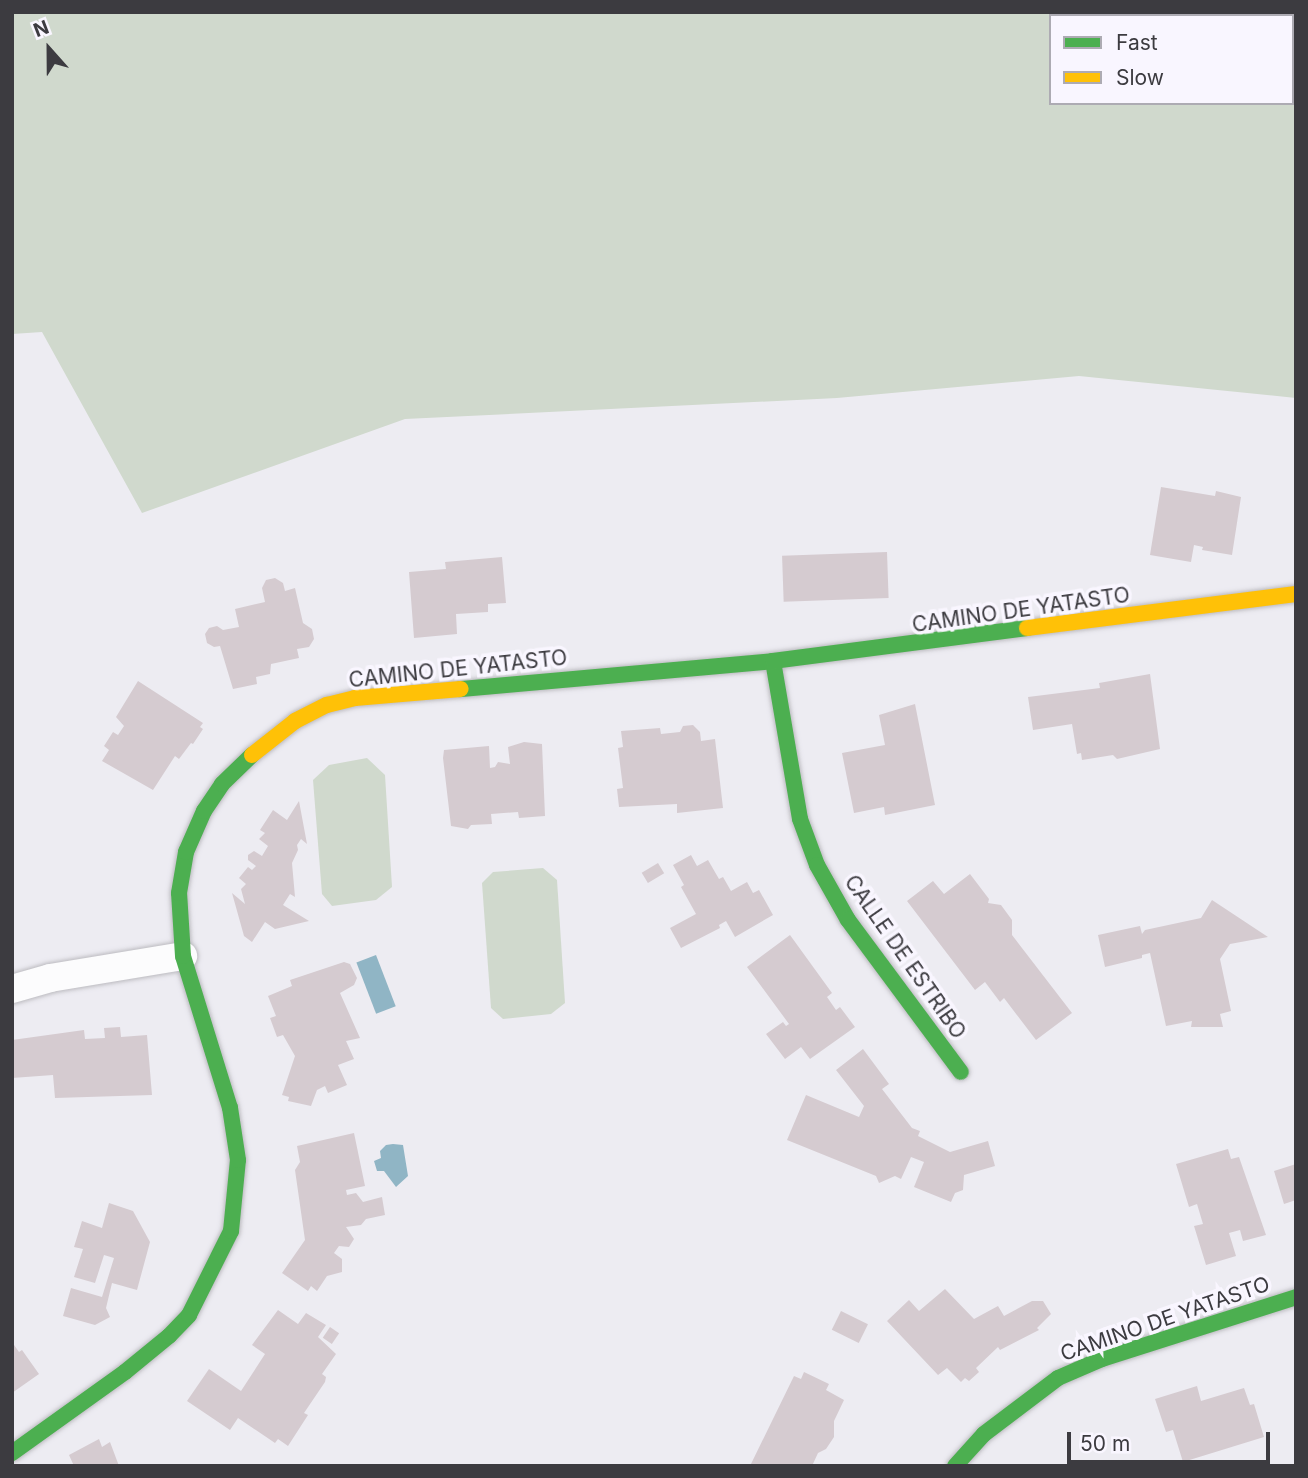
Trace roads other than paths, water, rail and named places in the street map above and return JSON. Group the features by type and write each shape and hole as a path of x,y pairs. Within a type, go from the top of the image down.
{"street":[{"name":"CAMINO DE YATASTO","path":"12,1453 125,1372 183,1322 204,1292 231,1231 237,1160 230,1108 183,956 179,893 186,852 204,811 222,784 243,763 295,721 327,705 355,698 773,661 1296,594"},
{"name":"CALLE DE ESTRIBO","path":"773,661 800,819 817,864 848,920 961,1072"},
{"path":"12,989 50,978 183,956"},
{"name":"CAMINO DE YATASTO","path":"955,1466 984,1434 1058,1378 1102,1359 1296,1297"}],"water":[{"path":"376,955 396,1006 376,1014 356,963"},
{"path":"386,1145 403,1145 408,1176 396,1187 384,1171 377,1171 374,1161 381,1158 380,1151"}]}
